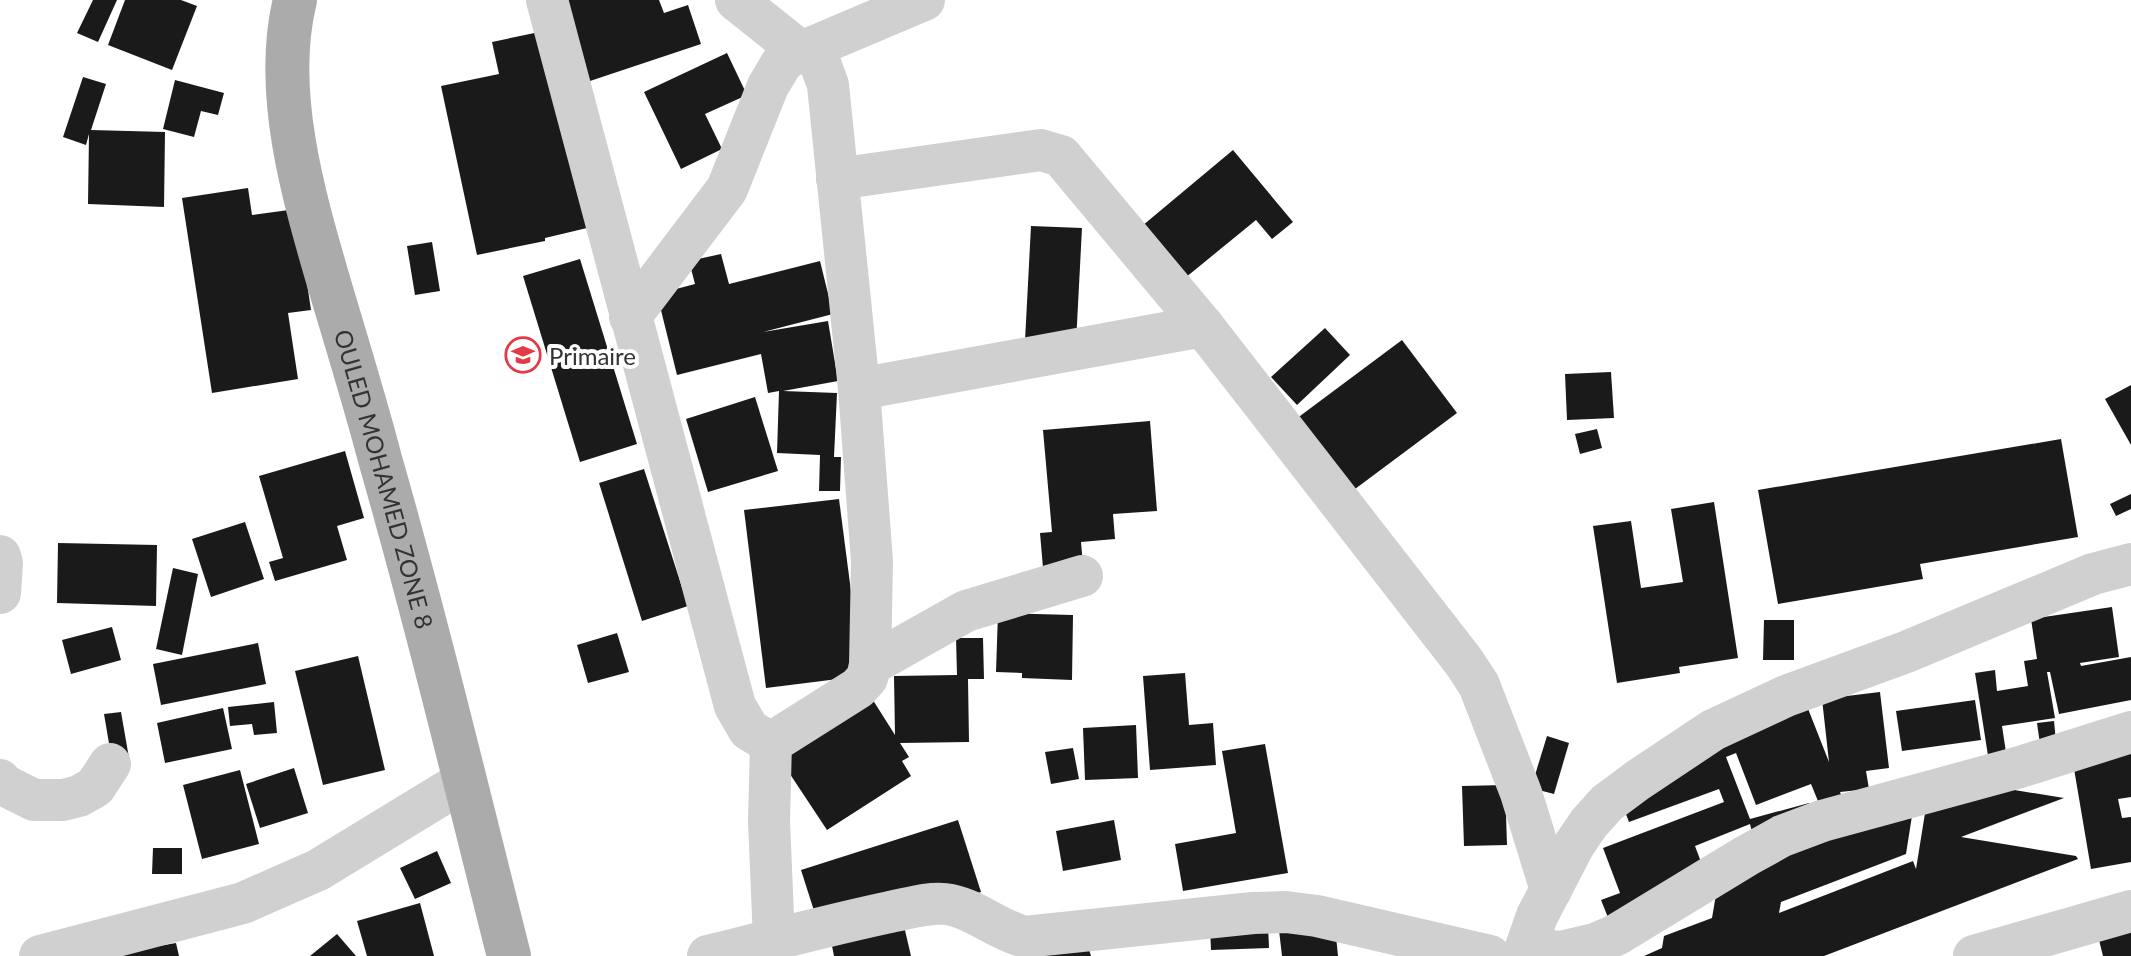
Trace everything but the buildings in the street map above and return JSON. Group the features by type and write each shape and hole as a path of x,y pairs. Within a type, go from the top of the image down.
{"main road":[{"name":"OULED MOHAMED ZONE 8","path":"295,0 289,42 290,112 315,234 381,461 509,956"}],"street":[{"path":"547,0 735,706 749,730 771,743"},
{"path":"736,0 801,52 814,55 825,73 859,389 872,561 870,665 867,678 864,683 771,743"},
{"path":"630,317 727,189 768,86 783,61 924,0"},
{"path":"837,179 1041,150 1061,156 1203,326 1479,685 1521,793 1551,890"},
{"path":"859,389 1203,326"},
{"path":"0,556 0,593"},
{"path":"1513,953 1589,823 1607,803 1659,764 1713,730 1786,696 1906,652 2093,574 2131,564"},
{"path":"870,665 966,611 1082,576"},
{"path":"708,956 928,904 960,908 1010,933 1025,937 1286,912 1513,953 1561,952 1616,935 1782,836 1822,821 2020,767 2131,732"},
{"path":"771,743 769,821 774,940"},
{"path":"0,780 2,784 34,800 63,800 95,787 110,764"},
{"path":"40,956 243,903 331,863 464,781"},
{"path":"1975,956 2131,911"}],"place":[{"name":"Primaire","path":"523,355"}]}
